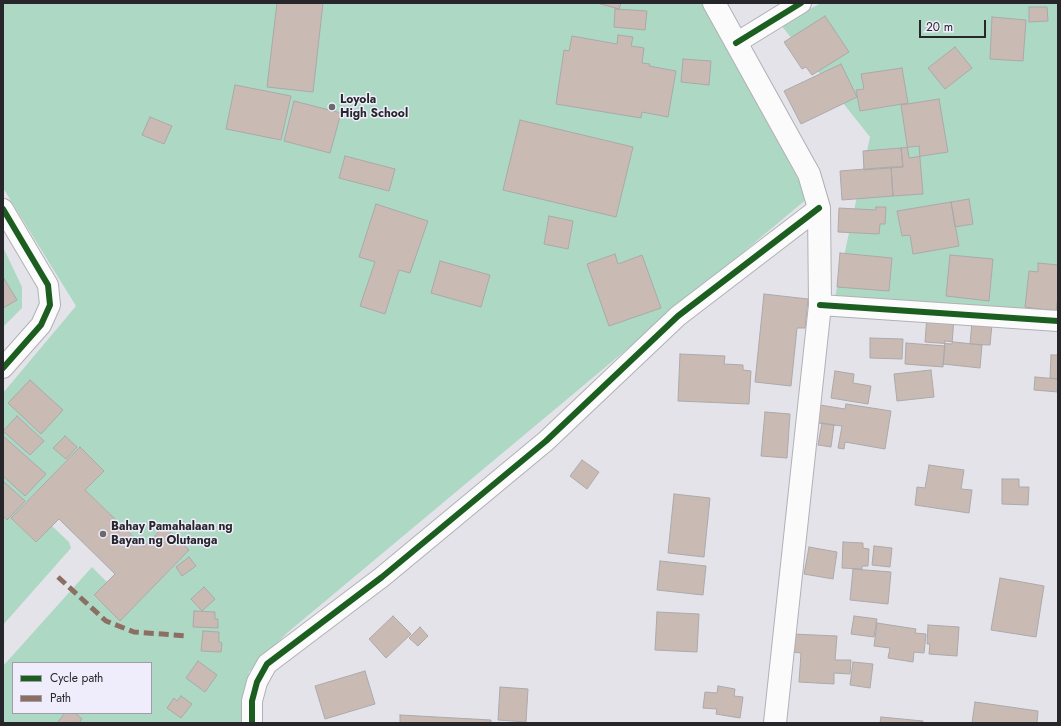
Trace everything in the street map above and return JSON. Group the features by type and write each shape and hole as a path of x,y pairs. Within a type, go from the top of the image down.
{"main road":[{"path":"714,3 808,174 819,208 820,305 775,723"}],"street":[{"path":"736,43 801,3"},
{"path":"252,723 252,701 257,682 267,664 382,577 546,441 678,316 819,208"},
{"path":"3,209 48,285 50,306 41,325 3,368"},
{"path":"820,305 1058,321"}],"green space":[{"path":"3,3 705,3 808,198 287,633 249,672 244,723 3,723 3,666 92,567 107,582 94,596 120,620 189,550 164,526 144,547 85,490 104,471 80,447 11,518 36,542 52,526 69,542 71,548 3,625 3,393 76,306 3,188"},
{"path":"821,3 1058,3 1058,312 835,297 870,137 781,25"},
{"path":"3,247 22,287 22,308 3,327"}],"building":[{"path":"277,3 323,3 313,92 267,87"},
{"path":"597,3 621,3 619,9"},
{"path":"1029,7 1047,7 1048,21 1029,22"},
{"path":"615,9 647,11 645,30 614,27"},
{"path":"825,16 849,52 812,75 806,67 802,69 784,42"},
{"path":"992,17 1026,20 1023,61 990,59"},
{"path":"618,35 633,37 631,46 644,48 642,63 650,64 649,66 676,71 668,117 642,112 641,118 556,104 564,50 569,51 572,36 617,44"},
{"path":"955,47 972,68 945,89 928,68"},
{"path":"683,59 711,61 709,85 681,82"},
{"path":"841,64 857,97 801,124 784,91"},
{"path":"902,68 908,103 860,111 856,90 864,89 861,74"},
{"path":"235,85 291,96 281,140 226,129"},
{"path":"939,99 948,152 909,158 901,105"},
{"path":"294,101 341,113 330,153 284,141"},
{"path":"150,117 172,126 164,144 142,135"},
{"path":"520,120 633,147 616,217 503,190"},
{"path":"919,146 923,194 893,196 891,167 903,167 901,148"},
{"path":"901,148 903,167 864,170 863,151"},
{"path":"345,156 395,169 389,191 339,178"},
{"path":"891,167 893,196 842,200 840,171"},
{"path":"969,199 973,224 955,227 951,202"},
{"path":"951,202 959,246 913,254 910,235 902,236 897,211"},
{"path":"376,204 428,221 410,273 399,270 385,314 360,306 375,262 359,257"},
{"path":"876,207 886,207 885,224 880,224 879,234 838,232 839,208 876,210"},
{"path":"549,216 573,221 568,249 544,244"},
{"path":"840,253 892,258 889,291 837,287"},
{"path":"615,254 618,264 642,255 661,308 609,326 587,264"},
{"path":"950,255 993,259 989,301 946,296"},
{"path":"440,261 490,275 481,307 431,293"},
{"path":"1038,263 1058,265 1058,297 1056,311 1025,307 1029,271 1038,272"},
{"path":"3,277 17,300 3,308"},
{"path":"764,294 808,299 805,328 797,328 791,386 755,382"},
{"path":"927,316 954,318 952,344 925,342"},
{"path":"972,322 992,324 990,345 970,344"},
{"path":"870,338 903,339 902,359 870,358"},
{"path":"945,341 982,345 980,368 943,364"},
{"path":"906,343 945,346 943,367 905,364"},
{"path":"680,354 725,356 724,364 743,365 743,370 751,371 749,404 678,401"},
{"path":"1051,355 1058,355 1058,379 1050,378"},
{"path":"931,370 934,397 897,401 894,374"},
{"path":"835,371 854,374 853,383 871,386 868,404 831,398"},
{"path":"1035,377 1058,379 1058,392 1034,390"},
{"path":"30,380 63,410 41,434 8,403"},
{"path":"846,404 891,411 885,449 845,442 844,449 838,448 842,426 818,423 820,405 845,409"},
{"path":"765,412 790,414 787,458 761,456"},
{"path":"17,416 44,441 30,455 3,431"},
{"path":"822,423 834,425 831,447 818,445"},
{"path":"3,436 46,474 25,496 3,476"},
{"path":"65,436 77,447 66,459 53,448"},
{"name":"Bahay Pamahalaan ng Bayan ng Olutanga","path":"80,447 104,471 85,490 144,547 164,526 189,550 120,621 94,595 115,574 59,519 36,542 11,518"},
{"path":"582,460 599,472 587,489 570,476"},
{"path":"929,465 964,470 961,489 972,490 969,513 915,505 917,487 925,488"},
{"path":"1002,479 1019,479 1019,487 1029,487 1028,505 1002,504"},
{"path":"3,481 25,501 7,520 3,516"},
{"path":"674,494 710,498 704,557 668,553"},
{"path":"843,542 863,543 863,548 869,549 868,566 862,566 862,569 842,568"},
{"path":"874,546 892,548 890,567 872,565"},
{"path":"809,547 837,552 833,579 804,574"},
{"path":"189,557 196,566 182,576 176,567"},
{"path":"660,561 706,566 703,595 657,590"},
{"path":"853,569 891,572 888,604 850,600"},
{"path":"1000,578 1044,586 1036,637 991,630"},
{"path":"204,587 215,599 202,611 191,599"},
{"path":"194,611 215,612 215,619 218,619 218,628 193,627"},
{"path":"657,612 699,614 697,652 655,650"},
{"path":"393,616 411,634 386,658 369,639"},
{"path":"854,616 877,619 874,637 851,634"},
{"path":"877,623 916,629 915,633 926,634 924,653 914,652 913,662 888,658 890,648 874,646"},
{"path":"928,625 959,627 957,656 929,654 930,644 927,644"},
{"path":"420,627 428,636 418,646 409,638"},
{"path":"203,631 219,632 219,642 222,643 221,652 201,651"},
{"path":"792,634 837,636 835,660 851,660 850,674 834,673 834,684 799,682 801,653 791,652"},
{"path":"198,661 217,675 205,692 186,678"},
{"path":"853,662 873,664 870,688 850,685"},
{"path":"365,671 375,704 325,719 315,686"},
{"path":"718,686 735,689 734,696 743,697 740,718 716,714 717,709 703,708 705,692 717,693"},
{"path":"500,687 528,689 526,722 498,720"},
{"path":"181,696 192,704 181,718 167,708 174,698 177,701"},
{"path":"975,702 1038,711 1037,723 972,723"},
{"path":"64,714 76,714 82,719 79,723 57,723"},
{"path":"400,715 491,720 491,723 400,723"},
{"path":"881,717 923,721 923,723 880,723"}],"marked path":[{"path":"58,577 106,621 134,632 188,636"}],"cycle path":[{"path":"736,43 801,3"},
{"path":"252,723 252,701 257,682 267,664 382,577 546,441 678,316 819,208"},
{"path":"3,209 48,285 50,305 41,325 3,368"},
{"path":"820,305 1058,321"}],"place":[{"name":"Loyola High School","path":"332,107"},
{"name":"Bahay Pamahalaan ng Bayan ng Olutanga","path":"103,534"}]}
